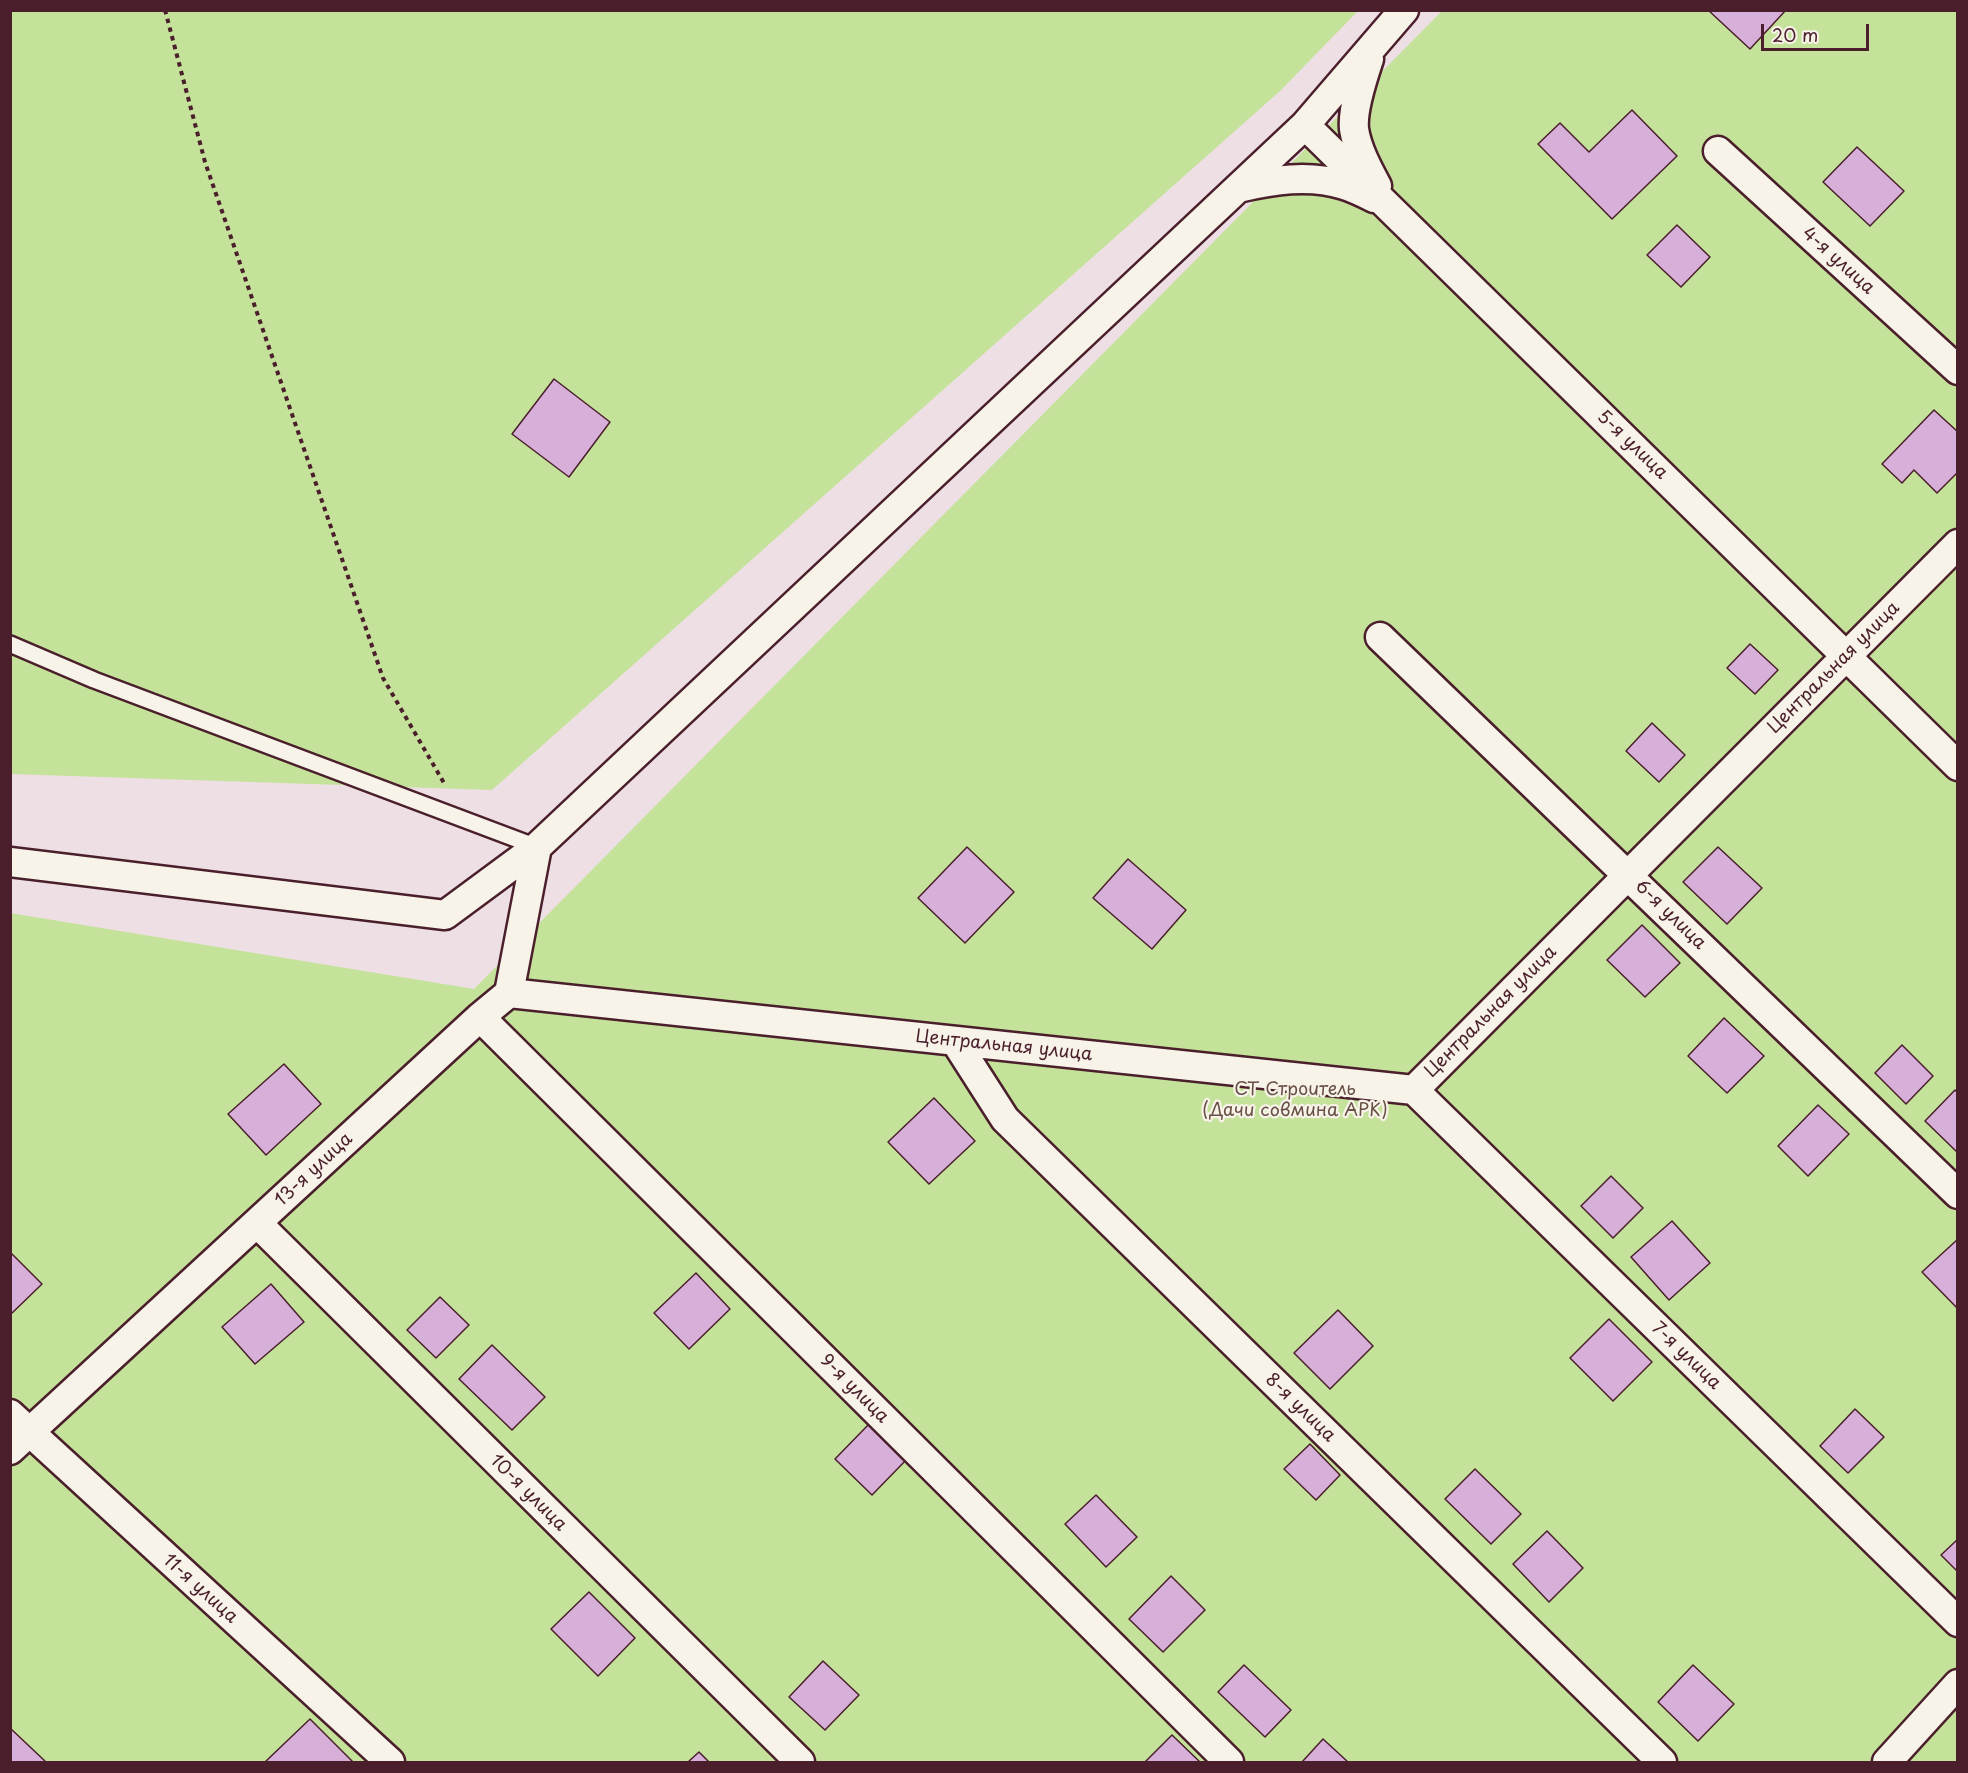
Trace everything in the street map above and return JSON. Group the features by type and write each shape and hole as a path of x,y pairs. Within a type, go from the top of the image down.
{"street":[{"path":"10,862 445,915 537,847 1305,125 1404,10"},
{"path":"1372,49 1359,91 1354,128 1365,161 1384,202"},
{"name":"5-я улица","path":"1305,125 1958,766"},
{"name":"4-я улица","path":"1718,151 1958,370"},
{"path":"1238,188 1275,179 1308,179 1343,184 1384,202"},
{"name":"Центральная улица","path":"509,993 1414,1090 1958,544"},
{"name":"6-я улица","path":"1380,637 1958,1194"},
{"path":"509,993 537,847"},
{"name":"13-я улица","path":"17,1432 257,1223 480,1017 509,993"},
{"name":"9-я улица","path":"480,1017 1229,1762"},
{"name":"8-я улица","path":"955,1041 1005,1119 1662,1762"},
{"name":"7-я улица","path":"1414,1090 1958,1622"},
{"name":"10-я улица","path":"257,1223 800,1762"},
{"name":"11-я улица","path":"17,1432 390,1762"},
{"path":"1887,1762 1958,1684"}],"lane":[{"path":"10,644 94,680 537,847"}],"path":[{"path":"165,10 205,162 383,678 464,818"}],"green space":[{"path":"11,11 1358,11 1280,91 492,790 11,774"},
{"name":"СТ Строитель (Дачи совмина АРК)","path":"1442,11 1957,11 1957,1762 11,1762 10,913 474,989"}],"building":[{"path":"1708,10 1786,10 1750,49"},
{"path":"1632,110 1677,156 1612,219 1538,144 1560,123 1589,152"},
{"path":"1857,147 1904,191 1870,226 1823,182"},
{"path":"1677,225 1710,257 1681,287 1647,255"},
{"path":"554,379 610,422 569,477 512,434"},
{"path":"1934,410 1958,432 1958,472 1937,493 1914,470 1902,483 1882,464"},
{"path":"1750,644 1778,670 1755,694 1727,668"},
{"path":"1652,723 1685,755 1659,782 1626,751"},
{"path":"967,847 1014,892 965,943 918,898"},
{"path":"1718,847 1762,888 1727,924 1683,882"},
{"path":"1128,859 1186,910 1152,949 1093,898"},
{"path":"1642,925 1680,963 1645,997 1607,960"},
{"path":"1724,1018 1764,1056 1727,1093 1688,1056"},
{"path":"1902,1045 1933,1076 1906,1104 1875,1073"},
{"path":"284,1064 321,1104 266,1155 228,1114"},
{"path":"1955,1090 1958,1093 1958,1153 1925,1121"},
{"path":"934,1098 975,1141 929,1184 888,1142"},
{"path":"1818,1105 1849,1134 1808,1176 1778,1146"},
{"path":"1611,1176 1643,1208 1613,1238 1581,1206"},
{"path":"1672,1221 1710,1263 1669,1300 1631,1257"},
{"path":"1958,1239 1958,1309 1922,1272"},
{"path":"10,1252 42,1284 10,1315"},
{"path":"696,1273 730,1309 689,1349 654,1313"},
{"path":"271,1284 304,1322 255,1364 222,1327"},
{"path":"440,1297 469,1325 436,1358 407,1330"},
{"path":"1338,1310 1373,1346 1330,1389 1294,1353"},
{"path":"1609,1319 1652,1362 1613,1401 1570,1358"},
{"path":"492,1345 545,1397 512,1430 459,1379"},
{"path":"1855,1409 1884,1437 1848,1473 1820,1446"},
{"path":"870,1423 908,1458 872,1495 835,1459"},
{"path":"1310,1444 1340,1475 1316,1500 1284,1469"},
{"path":"1475,1469 1521,1514 1491,1544 1445,1499"},
{"path":"1096,1495 1137,1537 1106,1567 1065,1524"},
{"path":"1547,1531 1583,1568 1549,1602 1513,1564"},
{"path":"1958,1539 1958,1572 1941,1555"},
{"path":"1171,1576 1205,1610 1163,1652 1129,1619"},
{"path":"589,1592 635,1638 598,1676 551,1629"},
{"path":"823,1661 859,1695 825,1730 789,1697"},
{"path":"1244,1665 1291,1710 1265,1737 1218,1692"},
{"path":"1693,1665 1734,1704 1698,1741 1658,1702"},
{"path":"310,1719 353,1762 265,1762"},
{"path":"10,1728 46,1762 10,1762"},
{"path":"1172,1735 1200,1762 1145,1762"},
{"path":"1323,1739 1348,1762 1302,1762"},
{"path":"699,1752 709,1762 688,1762"}]}
